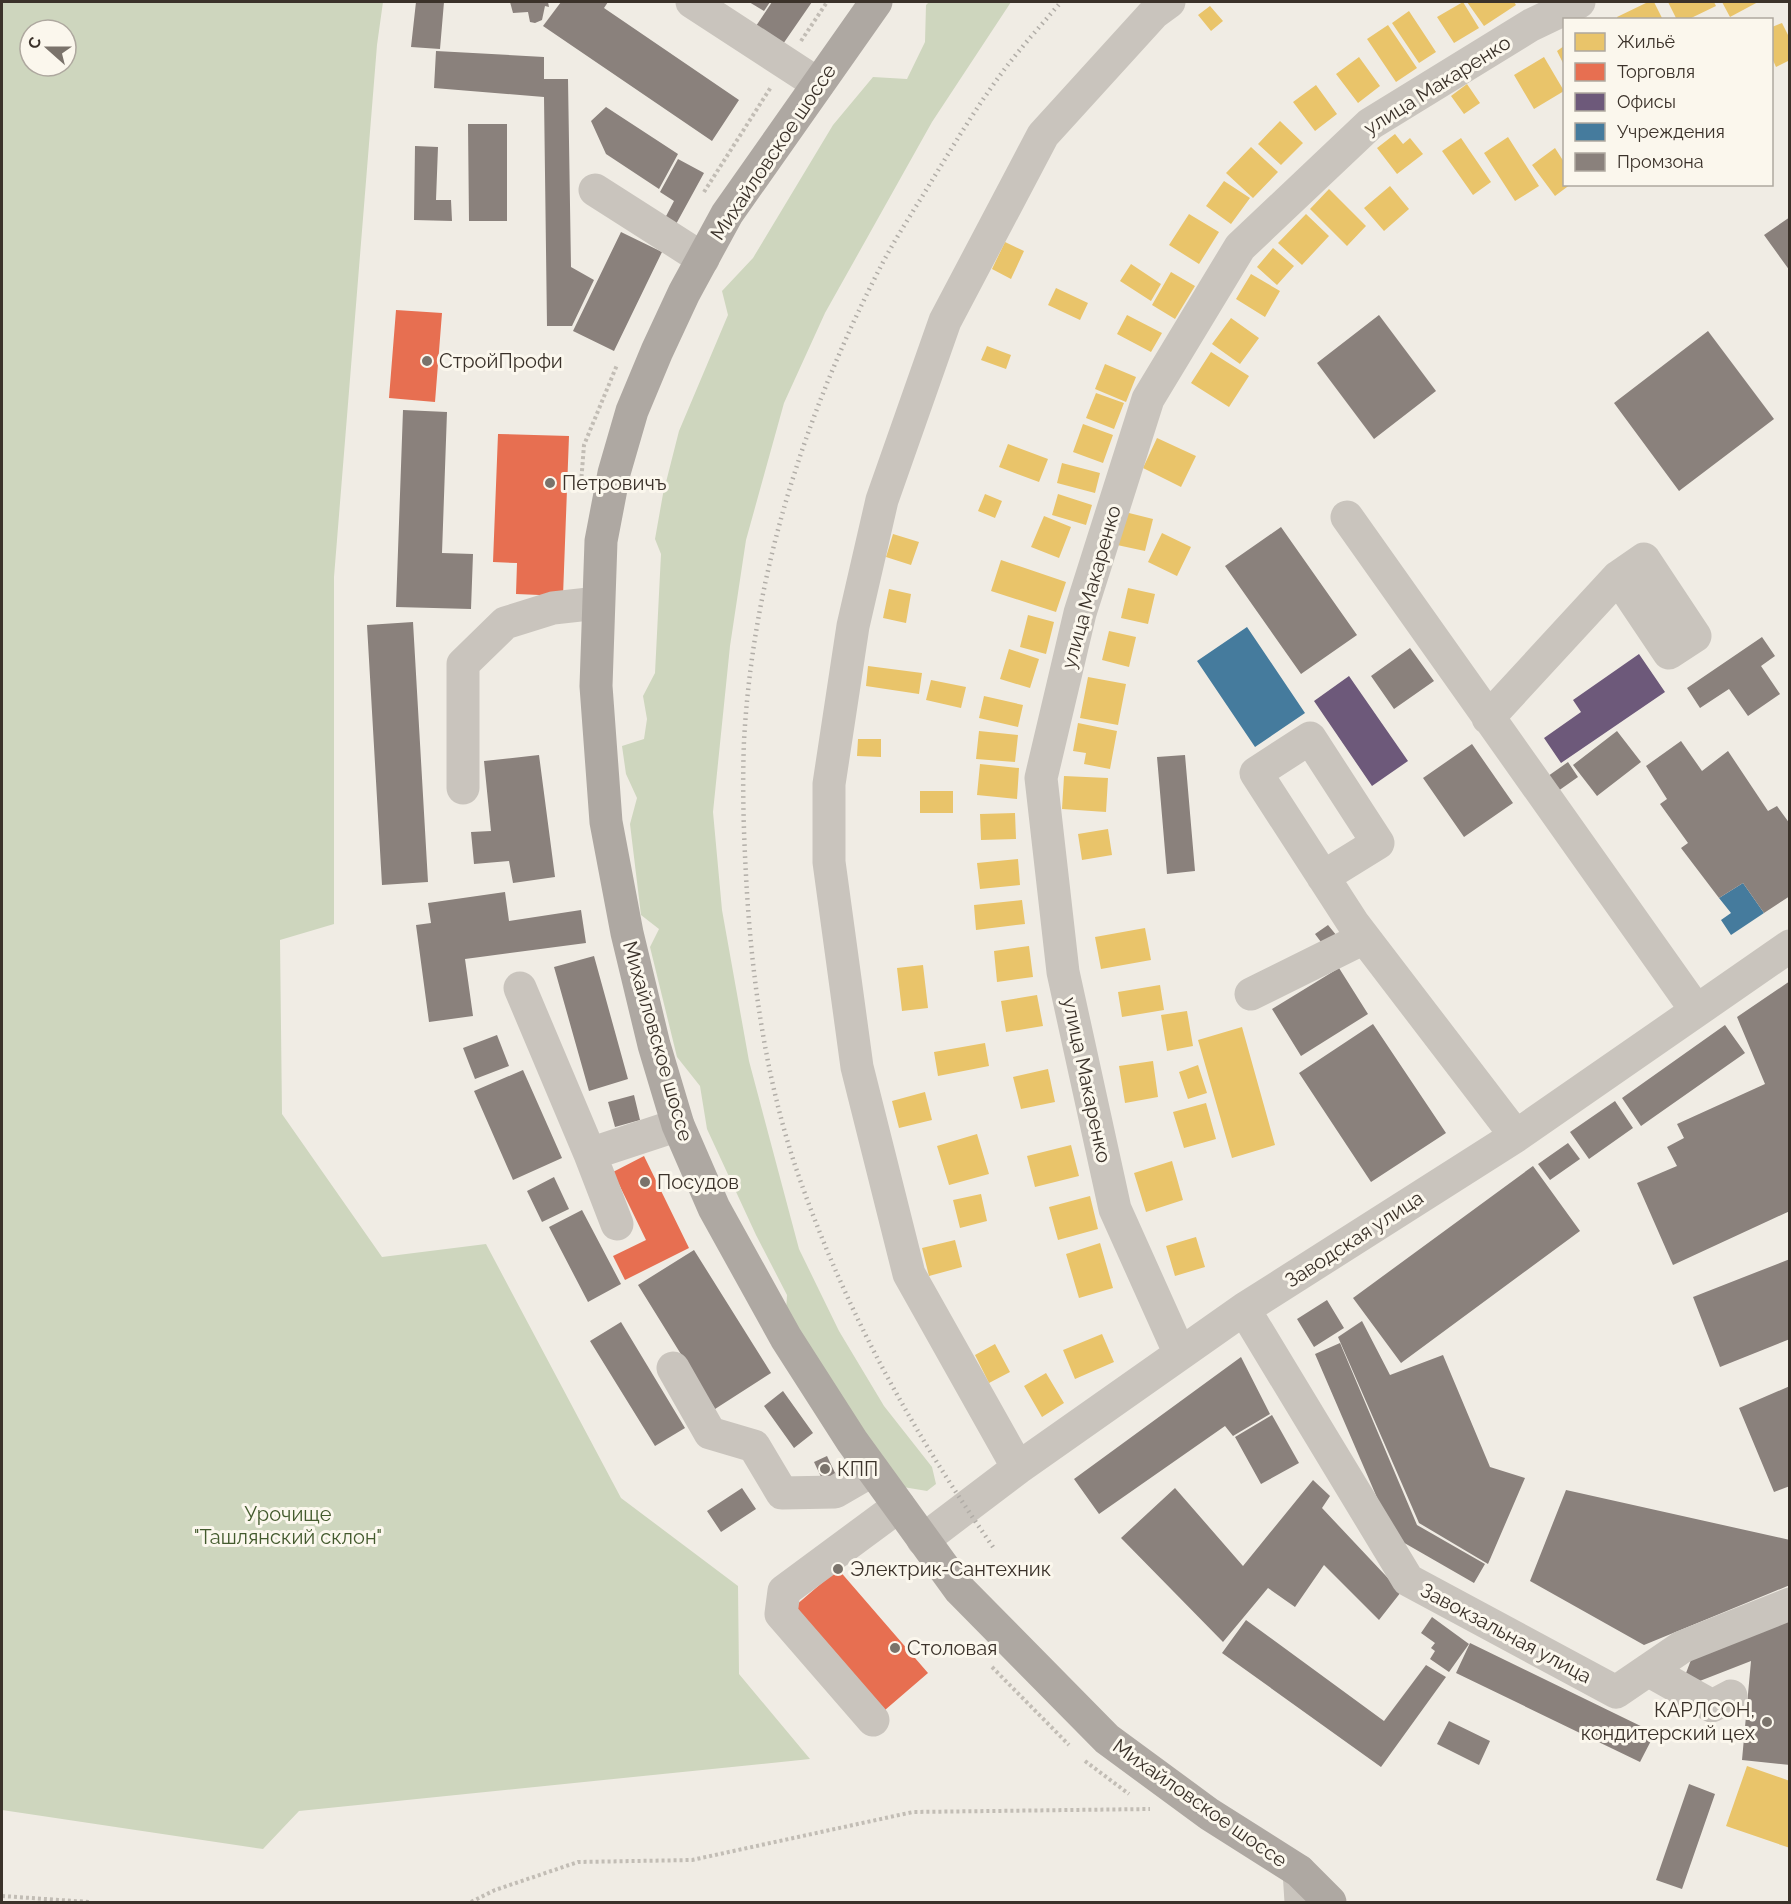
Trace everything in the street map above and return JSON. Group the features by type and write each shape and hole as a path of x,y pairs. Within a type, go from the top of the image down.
{"main road":[{"name":"Михайловское шоссе","path":"876,2 727,214 675,312 632,411 614,473 601,541 596,686 606,822 627,933 678,1125 714,1208 786,1338 873,1470 923,1540 960,1590 1107,1739 1209,1814 1300,1887 1330,1902"}],"street":[{"path":"692,2 818,84"},
{"path":"1018,1468 909,1274 856,1067 829,862 829,784 853,626 882,500 945,321 1042,135 1154,14 1169,2"},
{"name":"улица Макаренко","path":"1180,1354 1114,1209 1063,972 1041,778 1080,613 1148,399 1240,248 1370,124 1531,25 1579,2"},
{"path":"595,189 703,259"},
{"path":"1347,517 1696,1010"},
{"path":"1488,718 1618,577"},
{"path":"463,788 463,664 505,624 554,608 598,603"},
{"path":"1323,877 1365,938 1516,1136"},
{"path":"1251,994 1365,938"},
{"name":"Заводская улица","path":"923,1540 1018,1468 1244,1309 1516,1136 1790,946"},
{"path":"520,988 617,1224"},
{"path":"590,1154 678,1125"},
{"name":"Завокзальная улица","path":"1244,1309 1407,1580 1616,1692 1682,1647 1790,1604"},
{"path":"673,1368 710,1433 754,1446 782,1493 835,1492 873,1470"},
{"path":"873,1720 781,1614 783,1591 899,1506"},
{"path":"1648,1670 1712,1706 1731,1696"}],"path":[{"path":"703,196 827,2"},
{"path":"580,491 584,445 619,362"},
{"path":"986,1659 1001,1678 1093,1769 1131,1796"},
{"path":"1141,1802 1159,1815"},
{"path":"471,1902 495,1890 578,1862 692,1860 913,1812 1150,1809"},
{"path":"2,1896 89,1902"}],"green space":[{"name":"Урочище \"Ташлянский склон\"","path":"2,2 383,2 377,45 334,577 334,924 280,940 282,1114 382,1257 486,1244 621,1498 738,1586 739,1674 810,1759 299,1811 263,1849 2,1810"},
{"path":"929,2 1011,2 932,122 825,313 784,403 746,540 730,646 713,812 722,910 749,1061 799,1249 839,1331 884,1406 932,1467 936,1484 927,1491 903,1487 850,1413 786,1312 787,1295 756,1235 707,1129 700,1086 677,1057 650,947 659,929 641,915 630,824 637,798 626,774 622,746 644,739 647,719 643,696 655,673 661,554 655,539 663,494 679,431 728,315 722,291 753,258 833,125 873,77 907,79 925,42 926,5"}],"building: Жильё":[{"path":"1463,2 1479,28 1454,43 1437,17"},
{"path":"1467,2 1514,2 1516,5 1484,26"},
{"path":"1648,2 1654,2 1662,18 1617,18"},
{"path":"1668,2 1714,2 1716,6 1691,18 1676,18"},
{"path":"1722,2 1758,2 1730,17"},
{"path":"1210,6 1223,21 1211,31 1198,15"},
{"path":"1409,11 1436,52 1419,63 1392,23"},
{"path":"1782,23 1790,39 1790,60 1776,67 1773,60 1773,27"},
{"path":"1388,25 1417,68 1396,82 1367,39"},
{"path":"1563,47 1563,63 1557,51"},
{"path":"1359,57 1380,86 1358,103 1336,74"},
{"path":"1544,57 1563,92 1534,109 1514,75"},
{"path":"1467,84 1480,103 1464,114 1451,96"},
{"path":"1316,85 1337,114 1315,131 1293,102"},
{"path":"1280,121 1303,143 1281,165 1258,144"},
{"path":"1395,134 1403,144 1410,138 1423,154 1397,174 1377,148"},
{"path":"1508,137 1539,186 1515,201 1484,153"},
{"path":"1461,138 1491,182 1473,195 1442,151"},
{"path":"1251,147 1278,172 1253,198 1226,173"},
{"path":"1555,148 1563,160 1563,186 1568,186 1555,196 1532,165"},
{"path":"1224,181 1250,198 1231,224 1206,206"},
{"path":"1390,186 1409,209 1384,231 1364,208"},
{"path":"1329,189 1366,226 1347,246 1310,209"},
{"path":"1189,214 1219,232 1199,264 1169,245"},
{"path":"1306,214 1329,236 1302,265 1278,243"},
{"path":"1005,242 1024,251 1011,279 992,269"},
{"path":"1273,248 1294,266 1277,285 1257,267"},
{"path":"1131,264 1161,284 1151,301 1120,281"},
{"path":"1171,272 1195,286 1175,319 1152,305"},
{"path":"1251,274 1280,291 1265,317 1236,299"},
{"path":"1056,288 1088,303 1080,320 1048,305"},
{"path":"1127,315 1162,333 1151,352 1117,334"},
{"path":"1231,318 1259,338 1240,364 1212,344"},
{"path":"987,346 1011,355 1006,369 981,360"},
{"path":"1211,352 1249,376 1229,407 1191,383"},
{"path":"1105,364 1136,377 1126,402 1095,389"},
{"path":"1096,393 1124,403 1114,429 1086,418"},
{"path":"1083,424 1113,435 1103,463 1073,452"},
{"path":"1157,438 1196,456 1181,487 1143,468"},
{"path":"1008,444 1048,459 1039,482 999,467"},
{"path":"1062,463 1100,473 1095,493 1057,483"},
{"path":"985,494 1002,501 995,518 978,511"},
{"path":"1058,494 1092,505 1086,525 1052,515"},
{"path":"1125,512 1153,519 1145,551 1117,545"},
{"path":"1044,516 1071,527 1059,558 1031,547"},
{"path":"1162,533 1191,547 1177,576 1148,562"},
{"path":"893,534 919,542 911,565 886,557"},
{"path":"1001,560 1066,582 1056,612 991,591"},
{"path":"1128,588 1155,594 1148,624 1121,618"},
{"path":"889,589 911,594 906,623 883,618"},
{"path":"1028,615 1054,622 1046,654 1020,647"},
{"path":"1109,631 1136,637 1129,667 1102,660"},
{"path":"1009,649 1039,659 1030,688 1000,679"},
{"path":"868,666 922,673 919,694 866,686"},
{"path":"1088,677 1126,684 1118,725 1080,718"},
{"path":"931,680 966,687 961,708 926,700"},
{"path":"984,696 1023,705 1018,727 979,718"},
{"path":"1078,723 1117,731 1110,769 1084,764 1086,753 1073,751"},
{"path":"979,731 1018,735 1015,762 976,759"},
{"path":"858,739 881,739 881,757 857,756"},
{"path":"980,764 1019,768 1017,799 977,795"},
{"path":"1064,776 1108,778 1106,812 1062,809"},
{"path":"920,791 953,791 953,813 920,813"},
{"path":"1015,813 1016,839 981,840 980,814"},
{"path":"1108,829 1112,855 1082,860 1078,834"},
{"path":"1018,859 1020,885 980,889 977,863"},
{"path":"1022,900 1025,924 976,930 974,905"},
{"path":"1145,928 1151,960 1101,969 1095,937"},
{"path":"1029,946 1033,977 997,982 994,951"},
{"path":"923,965 928,1008 902,1011 897,968"},
{"path":"1160,985 1164,1010 1122,1017 1118,992"},
{"path":"1037,995 1043,1026 1006,1032 1001,1001"},
{"path":"1187,1011 1193,1046 1167,1051 1161,1015"},
{"path":"1242,1027 1275,1145 1232,1158 1198,1040"},
{"path":"985,1043 989,1066 938,1076 934,1052"},
{"path":"1153,1061 1158,1097 1125,1103 1119,1066"},
{"path":"1198,1065 1207,1093 1188,1099 1179,1072"},
{"path":"1048,1069 1055,1102 1021,1109 1013,1077"},
{"path":"925,1092 932,1120 899,1128 892,1101"},
{"path":"1206,1103 1216,1139 1184,1148 1173,1112"},
{"path":"977,1134 989,1174 949,1185 937,1146"},
{"path":"1071,1145 1079,1176 1035,1187 1027,1156"},
{"path":"1172,1161 1183,1200 1146,1212 1134,1173"},
{"path":"981,1194 987,1221 960,1228 953,1200"},
{"path":"1090,1196 1098,1229 1058,1240 1049,1207"},
{"path":"1196,1237 1205,1267 1175,1276 1166,1246"},
{"path":"955,1240 962,1267 929,1276 922,1248"},
{"path":"1100,1243 1113,1288 1079,1298 1066,1254"},
{"path":"1102,1334 1114,1362 1075,1379 1063,1350"},
{"path":"995,1344 1010,1372 989,1383 975,1355"},
{"path":"1046,1373 1064,1403 1042,1417 1024,1386"},
{"path":"1747,1766 1790,1781 1790,1848 1726,1826"}],"building: Торговля":[{"path":"396,310 442,313 435,402 389,398"},
{"path":"498,434 569,436 563,596 516,594 517,563 493,562"},
{"path":"644,1156 689,1248 625,1280 613,1256 646,1240 613,1172"},
{"path":"838,1569 928,1673 885,1710 795,1606"}],"building: Офисы":[{"path":"1639,654 1665,692 1561,763 1544,738 1581,712 1573,700"},
{"path":"1349,676 1408,761 1372,786 1314,701"}],"building: Учреждения":[{"path":"1247,627 1305,713 1255,747 1197,661"},
{"path":"1743,883 1764,913 1731,935 1721,920 1731,913 1719,898"}],"building: Промзона":[{"path":"416,2 444,2 440,49 411,47"},
{"path":"510,2 548,2 549,7 545,6 542,20 535,23 530,22 528,12 513,13"},
{"path":"561,2 608,2 604,8 739,100 712,141 543,26"},
{"path":"749,2 770,2 764,11"},
{"path":"772,2 812,2 783,44 756,26"},
{"path":"436,51 544,57 544,79 568,79 571,267 594,280 572,326 547,326 544,97 434,88"},
{"path":"606,107 678,154 659,189 606,154 591,121"},
{"path":"468,124 507,124 507,221 469,221"},
{"path":"415,146 438,147 436,200 451,200 452,221 414,220"},
{"path":"678,159 704,173 675,226 664,220 674,201 660,192"},
{"path":"1790,217 1790,271 1764,235"},
{"path":"621,232 662,252 614,351 573,331"},
{"path":"1379,315 1436,391 1374,439 1317,363"},
{"path":"1708,331 1774,419 1679,491 1614,403"},
{"path":"403,410 447,412 442,553 473,554 471,609 396,607"},
{"path":"1281,527 1357,635 1301,674 1225,566"},
{"path":"413,622 428,882 382,885 367,625"},
{"path":"1762,637 1775,656 1761,666 1780,694 1748,716 1729,689 1700,708 1687,688"},
{"path":"1410,648 1434,681 1394,709 1371,676"},
{"path":"1617,731 1641,762 1597,796 1573,765"},
{"path":"1681,741 1702,771 1728,751 1768,811 1777,806 1790,824 1790,896 1764,913 1743,883 1719,898 1681,848 1688,843 1660,804 1667,799 1646,766"},
{"path":"1472,744 1513,803 1464,837 1423,778"},
{"path":"539,755 555,877 513,883 509,861 474,864 471,832 491,831 484,761"},
{"path":"1185,755 1195,871 1167,874 1157,757"},
{"path":"1568,762 1578,777 1551,796 1541,781"},
{"path":"505,892 509,921 581,910 586,943 465,959 473,1016 429,1022 416,925 431,923 428,903"},
{"path":"1328,925 1337,936 1324,946 1315,934"},
{"path":"594,956 628,1079 589,1091 554,967"},
{"path":"1339,968 1368,1014 1301,1056 1272,1009"},
{"path":"1790,981 1790,1211 1673,1265 1637,1183 1677,1166 1667,1147 1684,1138 1677,1124 1765,1084 1737,1017"},
{"path":"1373,1024 1446,1133 1371,1182 1299,1073"},
{"path":"1725,1025 1745,1053 1641,1126 1622,1098"},
{"path":"497,1035 509,1066 475,1079 463,1048"},
{"path":"523,1070 562,1158 513,1180 474,1091"},
{"path":"634,1095 640,1120 615,1127 608,1102"},
{"path":"1615,1101 1633,1128 1589,1159 1570,1132"},
{"path":"1568,1143 1580,1159 1550,1180 1538,1164"},
{"path":"1533,1166 1580,1231 1401,1363 1353,1298"},
{"path":"554,1177 569,1209 542,1222 527,1191"},
{"path":"582,1210 621,1284 588,1302 549,1227"},
{"path":"694,1250 771,1373 715,1409 638,1285"},
{"path":"1790,1259 1790,1339 1720,1367 1693,1297"},
{"path":"1327,1300 1344,1328 1314,1347 1297,1319"},
{"path":"1362,1321 1390,1375 1443,1355 1490,1467 1525,1478 1488,1564 1419,1523 1338,1337"},
{"path":"621,1322 685,1428 655,1446 590,1341"},
{"path":"1340,1343 1417,1525 1485,1564 1474,1583 1394,1537 1315,1354"},
{"path":"1241,1357 1270,1414 1233,1436 1225,1426 1099,1514 1074,1479"},
{"path":"1790,1386 1790,1486 1774,1492 1739,1408"},
{"path":"783,1391 813,1433 794,1448 764,1406"},
{"path":"1272,1415 1299,1463 1261,1484 1235,1437"},
{"name":"КПП","path":"827,1456 836,1475 823,1481 814,1462"},
{"path":"1313,1480 1330,1496 1322,1508 1401,1592 1379,1620 1324,1565 1295,1607 1268,1588 1223,1642 1121,1538 1175,1488 1243,1566"},
{"path":"742,1488 756,1509 721,1532 707,1511"},
{"path":"1566,1490 1790,1540 1790,1585 1644,1645 1530,1581"},
{"path":"1432,1617 1469,1644 1449,1672 1430,1659 1435,1651 1431,1648 1435,1643 1421,1633"},
{"path":"1246,1620 1384,1721 1426,1665 1446,1677 1381,1767 1222,1653"},
{"name":"КАРЛСОН, кондитерский цех","path":"1790,1621 1790,1765 1742,1760 1751,1661 1692,1684 1683,1681 1694,1652"},
{"path":"1470,1643 1655,1733 1640,1762 1456,1673"},
{"path":"1678,1697 1690,1705 1682,1717 1670,1709"},
{"path":"1449,1721 1490,1741 1479,1765 1437,1744"},
{"path":"1689,1784 1715,1794 1682,1889 1656,1880"}],"railway":[{"path":"993,1547 934,1458 882,1368 837,1274 787,1140 763,1035 753,964 745,855 744,741 749,679 771,557 787,496 829,379 881,266 947,156 996,80 1061,2"}],"place":[{"name":"СтройПрофи","path":"427,361"},
{"name":"Петровичъ","path":"550,483"},
{"name":"Посудов","path":"645,1182"},
{"name":"КПП","path":"825,1469"},
{"name":"Электрик-Сантехник","path":"838,1569"},
{"name":"Столовая","path":"895,1648"},
{"name":"КАРЛСОН, кондитерский цех","path":"1767,1722"}]}
